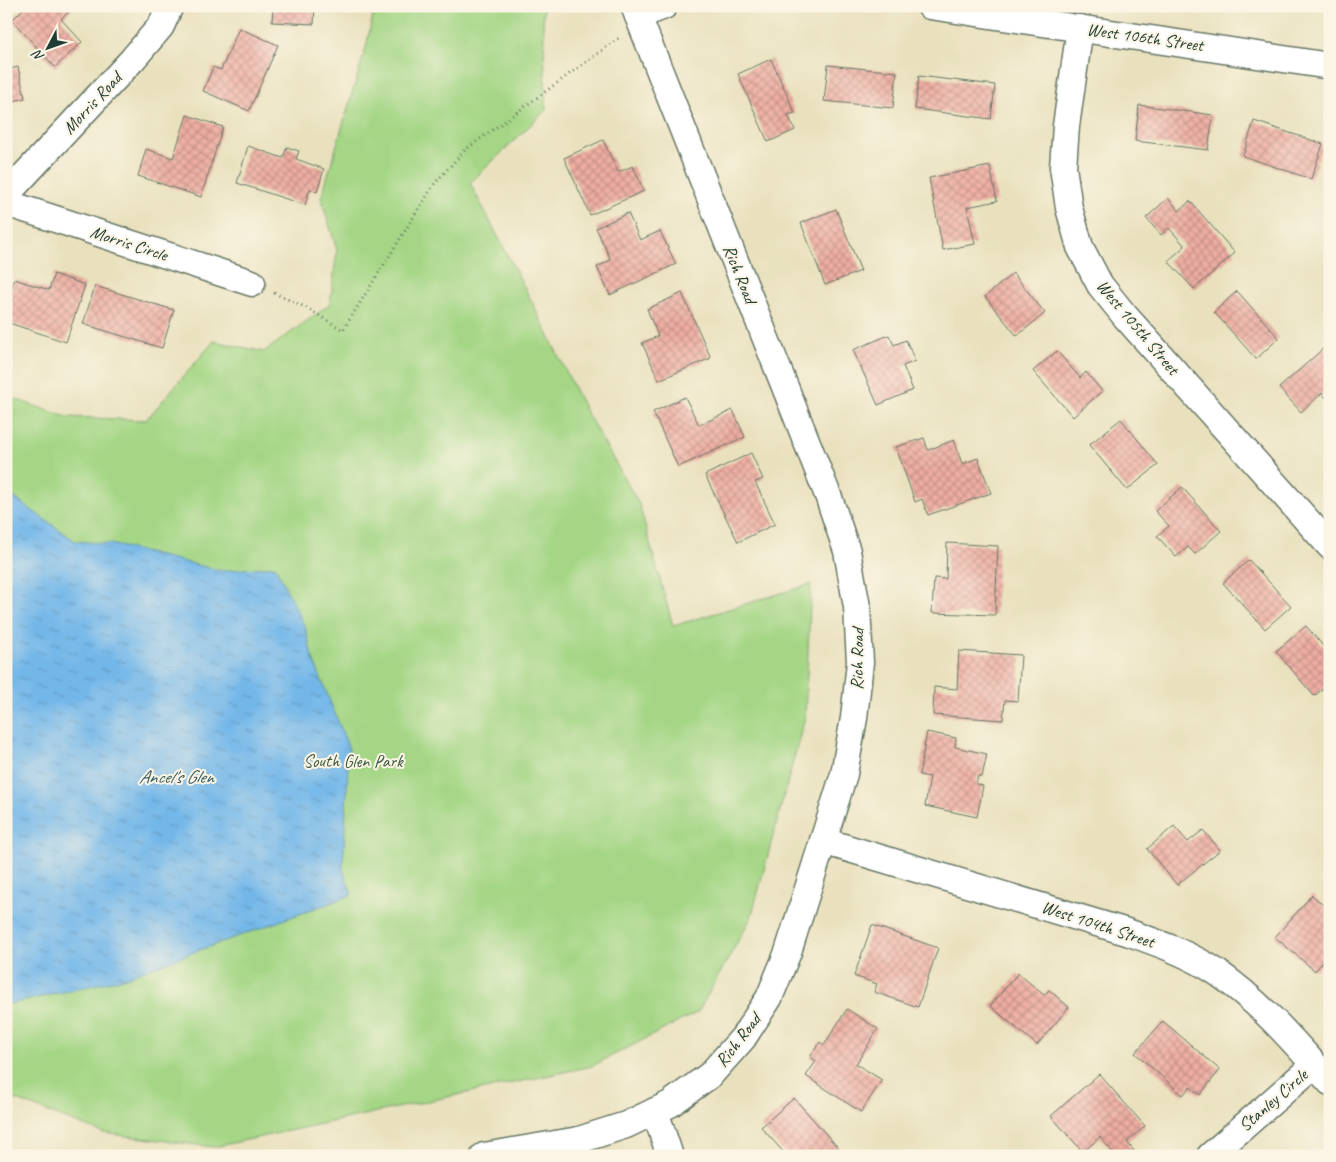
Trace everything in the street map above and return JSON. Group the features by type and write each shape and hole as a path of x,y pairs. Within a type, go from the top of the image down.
{"street":[{"name":"Morris Road","path":"6,195 138,54 161,26 170,6"},
{"path":"638,16 664,6"},
{"name":"West 106th Street","path":"930,6 1330,66"},
{"name":"Rich Road","path":"484,1156 579,1140 626,1126 670,1104 710,1075 743,1038 769,998 788,952 844,774 854,718 860,662 857,606 847,551 829,498 638,16"},
{"name":"West 105th Street","path":"1080,28 1066,126 1063,167 1069,208 1080,247 1100,285 1125,316 1330,546"},
{"name":"Morris Circle","path":"6,203 252,282"},
{"name":"West 104th Street","path":"823,841 1127,932 1174,949 1217,972 1256,1002 1322,1074"},
{"name":"Stanley Circle","path":"1210,1156 1322,1074"},
{"path":"655,1111 670,1156"}],"path":[{"path":"252,282 305,307 343,330 436,183 465,150 614,41 638,16"}],"green space":[{"name":"South Glen Park","path":"375,6 543,6 546,110 470,183 533,304 585,410 639,504 673,626 811,584 805,717 751,918 698,1012 592,1066 214,1147 103,1133 6,1096 6,396 67,417 146,420 214,341 264,352 330,304 337,250 321,198 366,47"}],"water":[{"name":"Ancel's Glen","path":"6,492 75,541 111,544 222,571 275,566 305,627 312,656 349,749 343,869 352,895 120,979 6,1005"}],"building":[{"path":"26,6 75,6 61,19 82,42 55,67 12,20"},
{"path":"273,6 315,6 314,24 272,22"},
{"path":"239,28 278,45 249,111 203,91 213,67 221,70"},
{"path":"771,59 795,113 788,115 795,130 768,142 738,74"},
{"path":"828,65 897,72 893,108 824,101"},
{"path":"18,67 25,98 6,103 6,70"},
{"path":"919,76 995,85 991,119 915,109"},
{"path":"1139,105 1213,115 1208,150 1135,141"},
{"path":"187,115 223,127 201,197 138,176 146,149 173,158"},
{"path":"1254,121 1323,144 1311,179 1243,156"},
{"path":"603,140 618,172 633,166 644,191 590,215 564,158"},
{"path":"248,146 283,158 287,147 299,151 296,159 324,169 317,192 310,189 305,205 237,183"},
{"path":"990,166 997,201 967,207 975,244 943,250 929,178"},
{"path":"1168,198 1179,211 1190,201 1235,253 1194,289 1168,261 1185,246 1169,228 1161,235 1146,218"},
{"path":"836,209 861,271 825,285 801,223"},
{"path":"628,213 640,240 660,231 676,264 610,295 597,267 611,260 596,228"},
{"path":"1013,273 1045,313 1017,336 985,297"},
{"path":"54,274 85,285 66,342 6,322 6,303 14,279 49,290"},
{"path":"95,286 174,310 162,348 83,324"},
{"path":"1237,291 1279,338 1256,359 1214,312"},
{"path":"682,293 711,358 659,380 642,343 658,336 647,309"},
{"path":"889,335 894,345 906,340 915,361 903,366 913,390 878,405 853,350"},
{"path":"1325,347 1330,352 1330,402 1322,393 1301,412 1279,388"},
{"path":"1057,351 1080,378 1086,372 1102,391 1073,417 1033,371"},
{"path":"685,397 699,425 733,410 745,437 678,467 653,412"},
{"path":"1121,419 1158,465 1127,490 1089,445"},
{"path":"924,438 928,450 954,440 962,464 978,458 991,493 928,515 922,499 915,502 896,447"},
{"path":"751,453 763,479 755,482 775,524 738,542 705,475"},
{"path":"1182,487 1221,531 1195,554 1188,547 1176,557 1157,536 1169,526 1155,511"},
{"path":"947,543 998,546 995,615 932,613 934,578 946,579"},
{"path":"1249,560 1291,606 1265,629 1223,583"},
{"path":"1306,626 1330,654 1330,683 1314,696 1276,651"},
{"path":"959,651 1021,655 1018,701 1005,700 1003,720 933,715 934,687 957,689"},
{"path":"927,732 956,738 955,747 987,754 982,777 978,776 976,784 983,786 977,817 925,806 930,777 919,775"},
{"path":"1174,826 1188,842 1203,830 1220,850 1177,885 1147,849"},
{"path":"1312,895 1330,911 1330,931 1326,935 1330,939 1330,954 1315,971 1275,937"},
{"path":"872,925 938,948 918,1007 874,992 877,984 854,976"},
{"path":"1018,973 1044,995 1049,990 1069,1007 1037,1045 990,1006"},
{"path":"847,1009 878,1029 856,1064 882,1080 861,1112 806,1076 816,1061 810,1057 820,1042 824,1045"},
{"path":"1163,1021 1220,1070 1200,1095 1190,1087 1183,1095 1135,1053"},
{"path":"1099,1074 1145,1126 1127,1142 1134,1151 1129,1156 1116,1156 1100,1137 1083,1152 1051,1116"},
{"path":"794,1098 842,1152 837,1156 787,1156 761,1127"}]}
